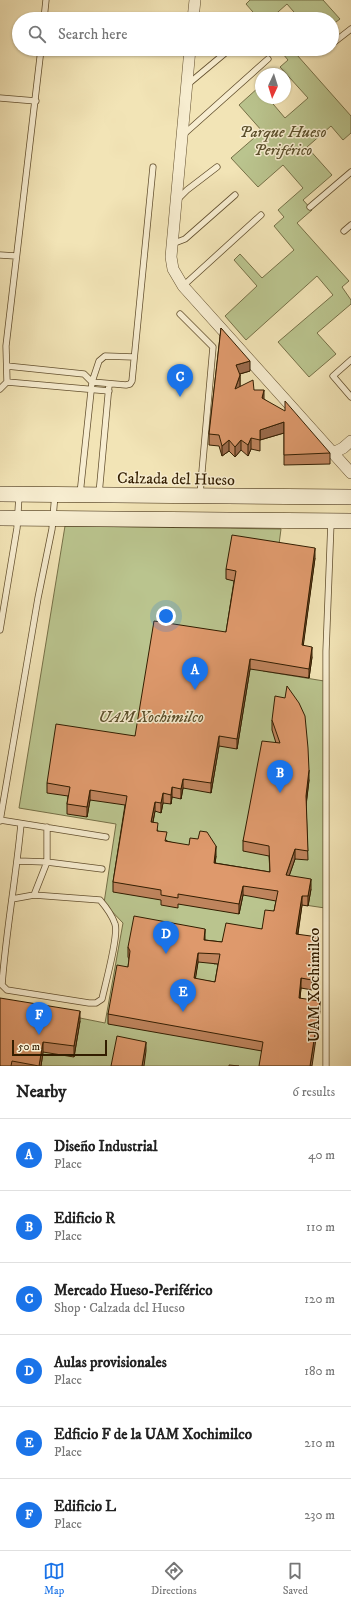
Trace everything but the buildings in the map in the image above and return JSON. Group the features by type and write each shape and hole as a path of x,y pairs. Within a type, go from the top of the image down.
{"main road":[{"name":"Calzada del Hueso","path":"0,494 351,497"},
{"path":"0,518 351,521"}],"street":[{"path":"194,12 195,0"},
{"path":"189,56 171,264 183,286 351,473"},
{"path":"333,453 343,448 351,441"}],"lane":[{"path":"45,12 46,0"},
{"path":"339,38 351,29"},
{"path":"0,389 7,382 7,366 3,355 36,101 40,56"},
{"path":"187,85 222,56"},
{"path":"182,136 268,59"},
{"path":"1,98 36,101"},
{"path":"7,366 84,374 92,382 126,386 132,382 153,167"},
{"path":"176,201 187,190 217,167"},
{"path":"310,207 351,172"},
{"path":"172,244 185,240 235,195"},
{"path":"183,286 261,215"},
{"path":"344,232 351,225"},
{"path":"0,255 16,256"},
{"path":"180,314 213,347 200,496"},
{"path":"80,495 92,382 99,361 105,356 134,357"},
{"path":"351,360 333,376 351,397"},
{"path":"7,382 109,391"},
{"path":"99,495 109,384"},
{"path":"0,630 18,518 19,494"},
{"path":"55,494 53,519 0,821 106,837"},
{"name":"UAM Xochimilco","path":"326,1066 326,652 331,520"},
{"path":"0,779 7,780"},
{"path":"12,898 34,896 100,900 116,925 114,945 102,999 96,1003 89,1003 7,990 2,985 12,898 18,861 21,824"},
{"path":"34,896 47,862 47,827"},
{"path":"18,861 47,862 102,869"}],"green space":[{"path":"250,0 323,0 334,12 294,12 287,4 278,12 253,12 246,4"},
{"name":"Parque Hueso Periférico","path":"285,56 298,56 351,116 351,133 343,140 331,126 307,147 332,175 303,200 312,210 297,223 349,281 342,287 351,300 351,304 317,333 336,354 309,377 278,342 333,295 317,276 246,340 225,316 257,286 234,260 240,254 262,278 294,250 274,226 284,217 278,210 303,188 283,165 258,187 231,158 262,131 239,105 255,91 255,104 273,104 285,118 308,98 291,79 291,68 280,67 288,60"},
{"name":"UAM Xochimilco","path":"65,526 281,529 278,552 236,581 263,671 324,681 325,908 278,901 274,921 262,939 214,964 220,964 284,992 261,1066 0,1066 0,1002 105,1023 123,923 104,903 116,824 19,808"}],"place":[{"name":"Mercado Hueso-Periférico","path":"180,397"},
{"name":"Diseño Industrial","path":"195,690"},
{"name":"Edificio R","path":"280,793"},
{"name":"Aulas provisionales","path":"166,954"},
{"name":"Edficio F de la UAM Xochimilco","path":"183,1012"},
{"name":"Edificio L","path":"39,1035"}]}
